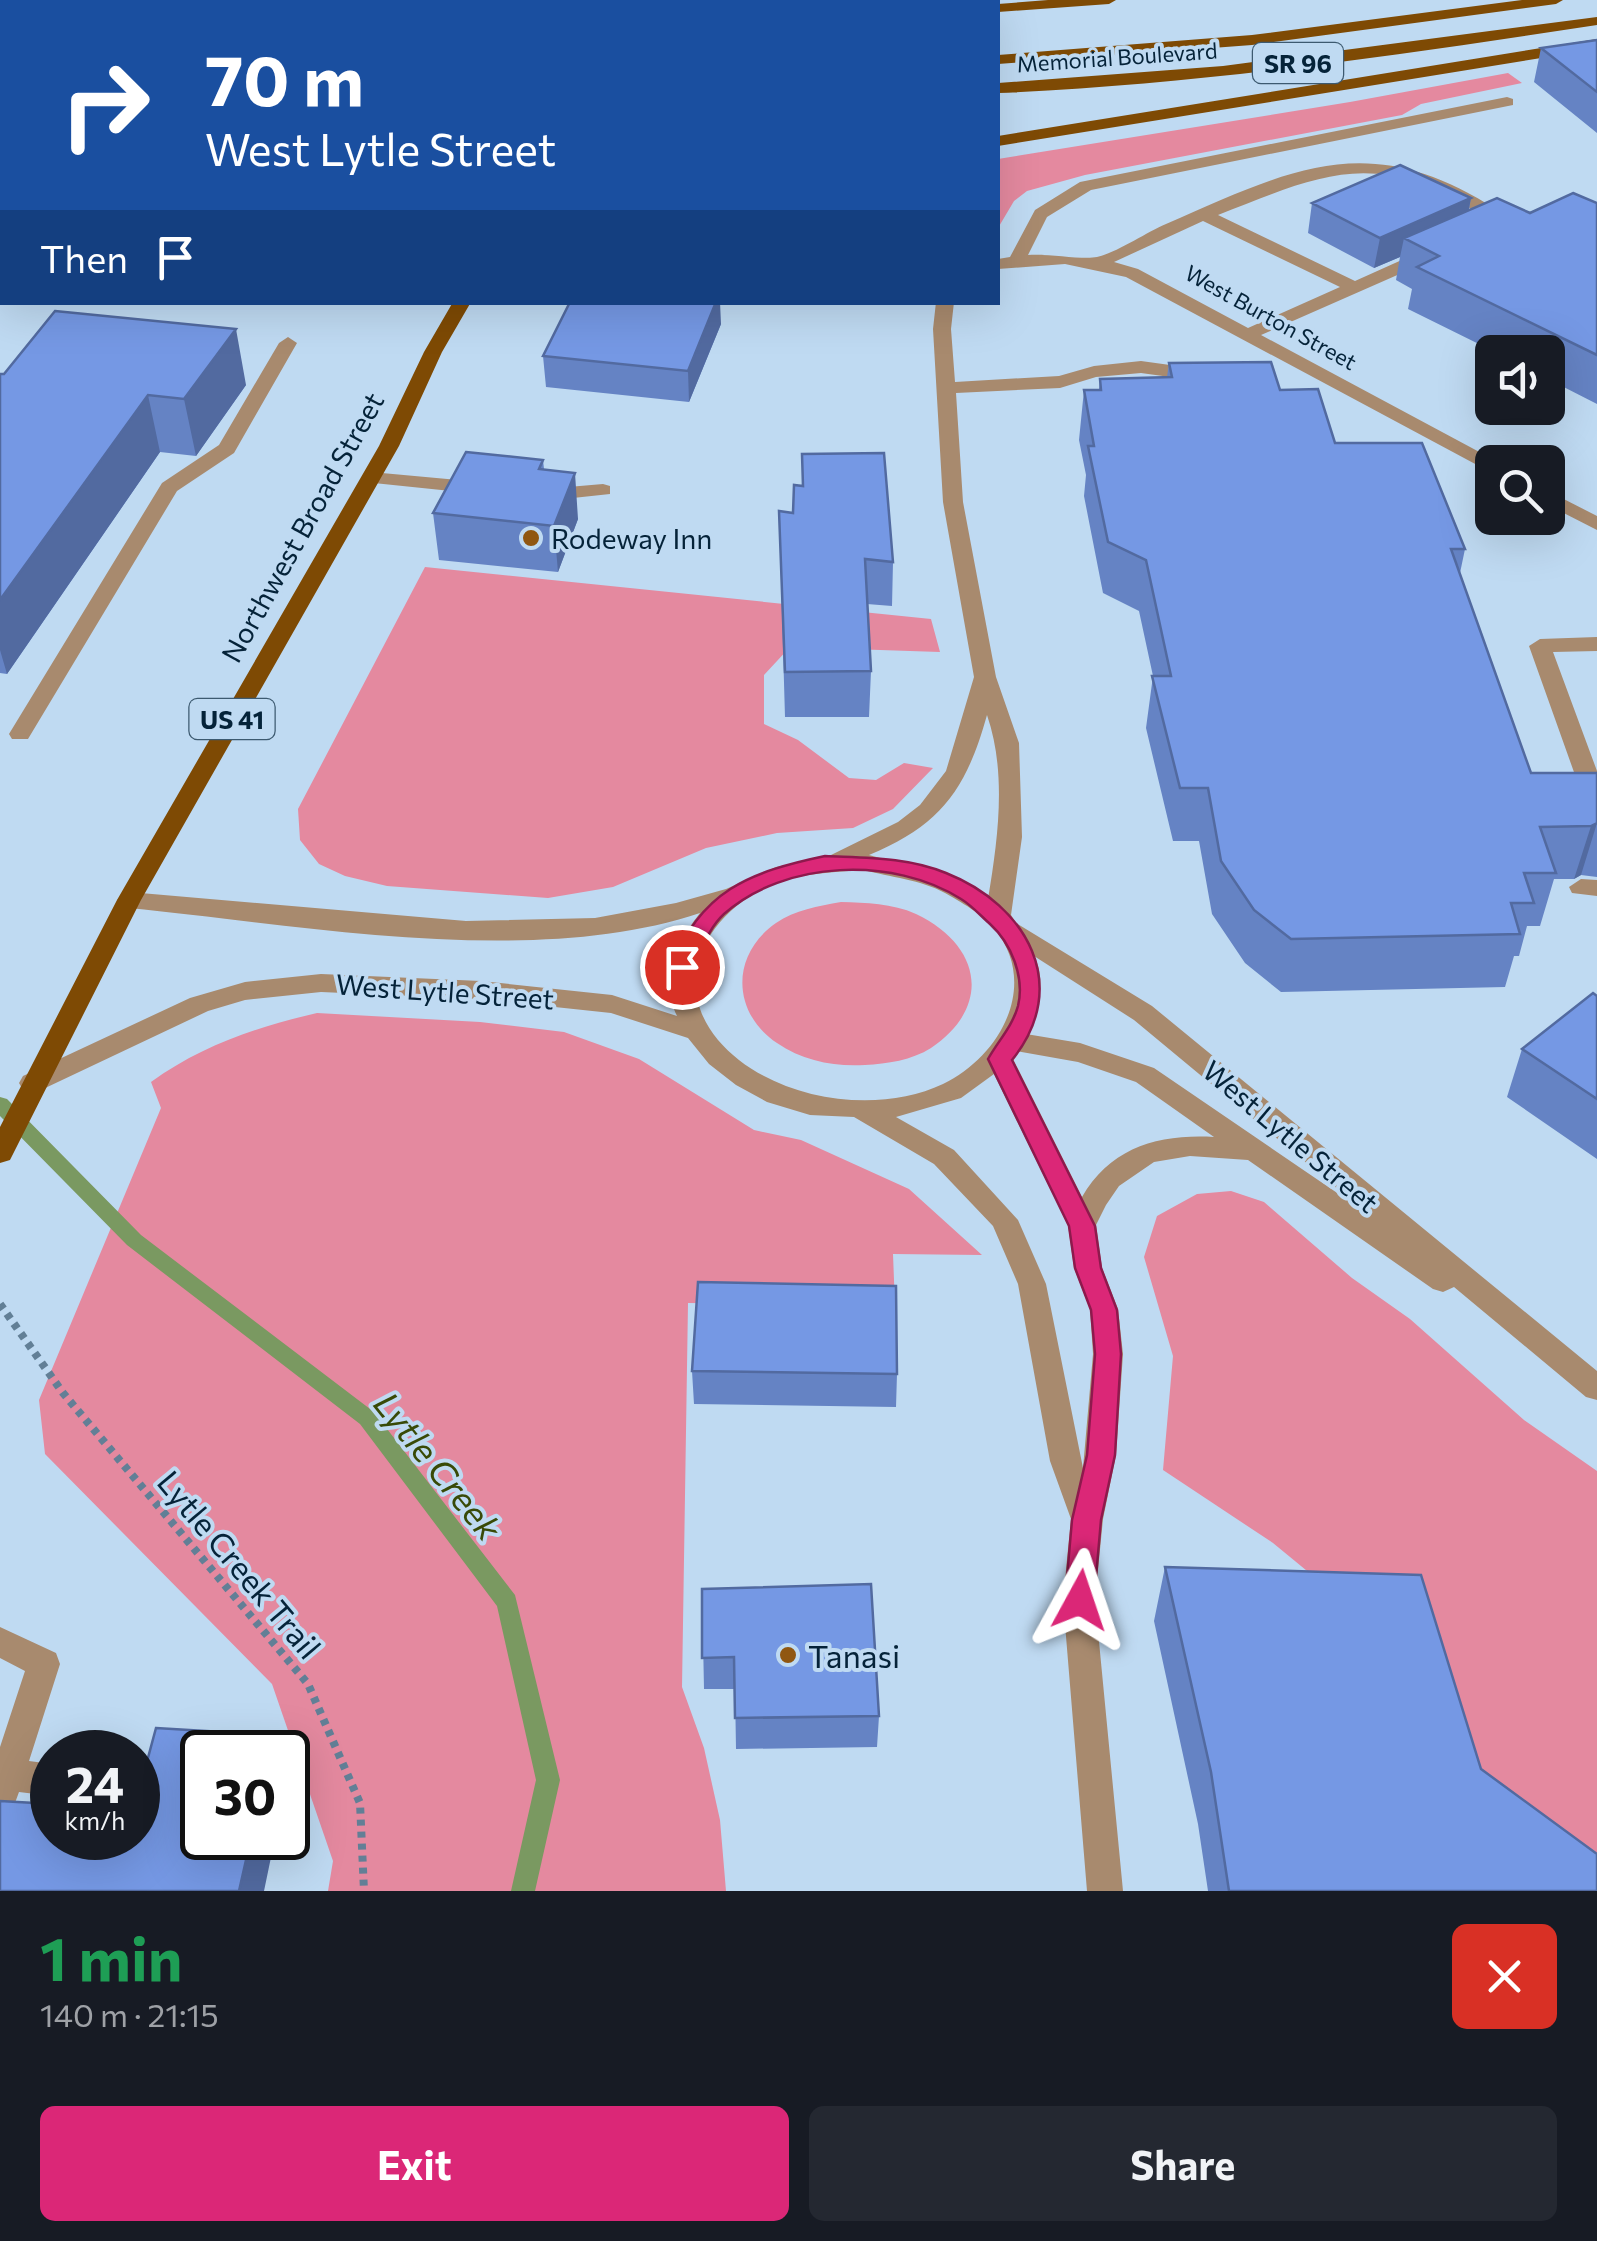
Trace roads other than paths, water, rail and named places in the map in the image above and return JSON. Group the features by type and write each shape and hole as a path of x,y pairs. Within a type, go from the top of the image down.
{"main road":[{"path":"1000,8 1108,0"},
{"name":"Memorial Boulevard","path":"1000,60 1252,40 1556,0"},
{"name":"Memorial Boulevard","path":"1000,88 1127,81 1272,66 1418,49 1597,21"},
{"path":"1000,141 1597,44"},
{"name":"Northwest Broad Street","path":"0,1153 129,900 371,478 460,305"}],"street":[{"path":"1008,262 1032,220 1061,198 1086,186 1507,102"},
{"path":"1100,263 1201,213 1350,165 1394,171 1469,199 1491,214 1490,228 1248,334"},
{"path":"1201,213 1354,287"},
{"name":"West Burton Street","path":"1008,262 1061,258 1100,263 1166,288 1475,458"},
{"path":"945,305 942,329 952,502 985,677 1008,743 1010,837 1004,922 1028,965 1030,1004 1007,1050 1082,1226 1088,1268 1104,1310 1108,1354 1101,1455 1086,1520 1080,1600 1105,1891"},
{"path":"20,734 169,487 227,449 288,343"},
{"path":"1269,369 1297,360"},
{"path":"947,388 1060,382 1094,372 1141,367 1219,375"},
{"path":"371,478 489,489"},
{"path":"530,493 555,496 603,490"},
{"path":"1565,506 1597,524"},
{"path":"1597,644 1540,646 1597,803"},
{"path":"825,863 895,834 925,813 954,785 966,758 985,677"},
{"name":"West Lytle Street","path":"129,900 468,932 574,932 678,914 783,872 825,863 903,867 939,878 971,894 1004,922 1143,1013 1597,1388"},
{"name":"West Lytle Street","path":"746,888 716,910 694,936 682,967 682,1000 694,1031 721,1064 762,1089 810,1105 864,1110 916,1103 963,1086 1007,1050 1080,1053 1145,1075 1252,1153 1560,1360"},
{"name":"West Lytle Street","path":"32,1084 199,1004 245,991 321,983 481,990 612,1004 694,1031"},
{"path":"864,1110 944,1157 1004,1220 1032,1284 1065,1461 1086,1520"},
{"path":"1082,1226 1092,1200 1122,1164 1132,1159 1167,1146 1213,1146 1252,1153"},
{"path":"0,1642 44,1664 3,1782 30,1781"}],"waterway":[{"name":"Lytle Creek","path":"0,1104 134,1240 367,1418 507,1602 548,1780 523,1891"}],"place":[{"name":"Rodeway Inn","path":"531,538"},
{"name":"Tanasi","path":"788,1655"}]}
